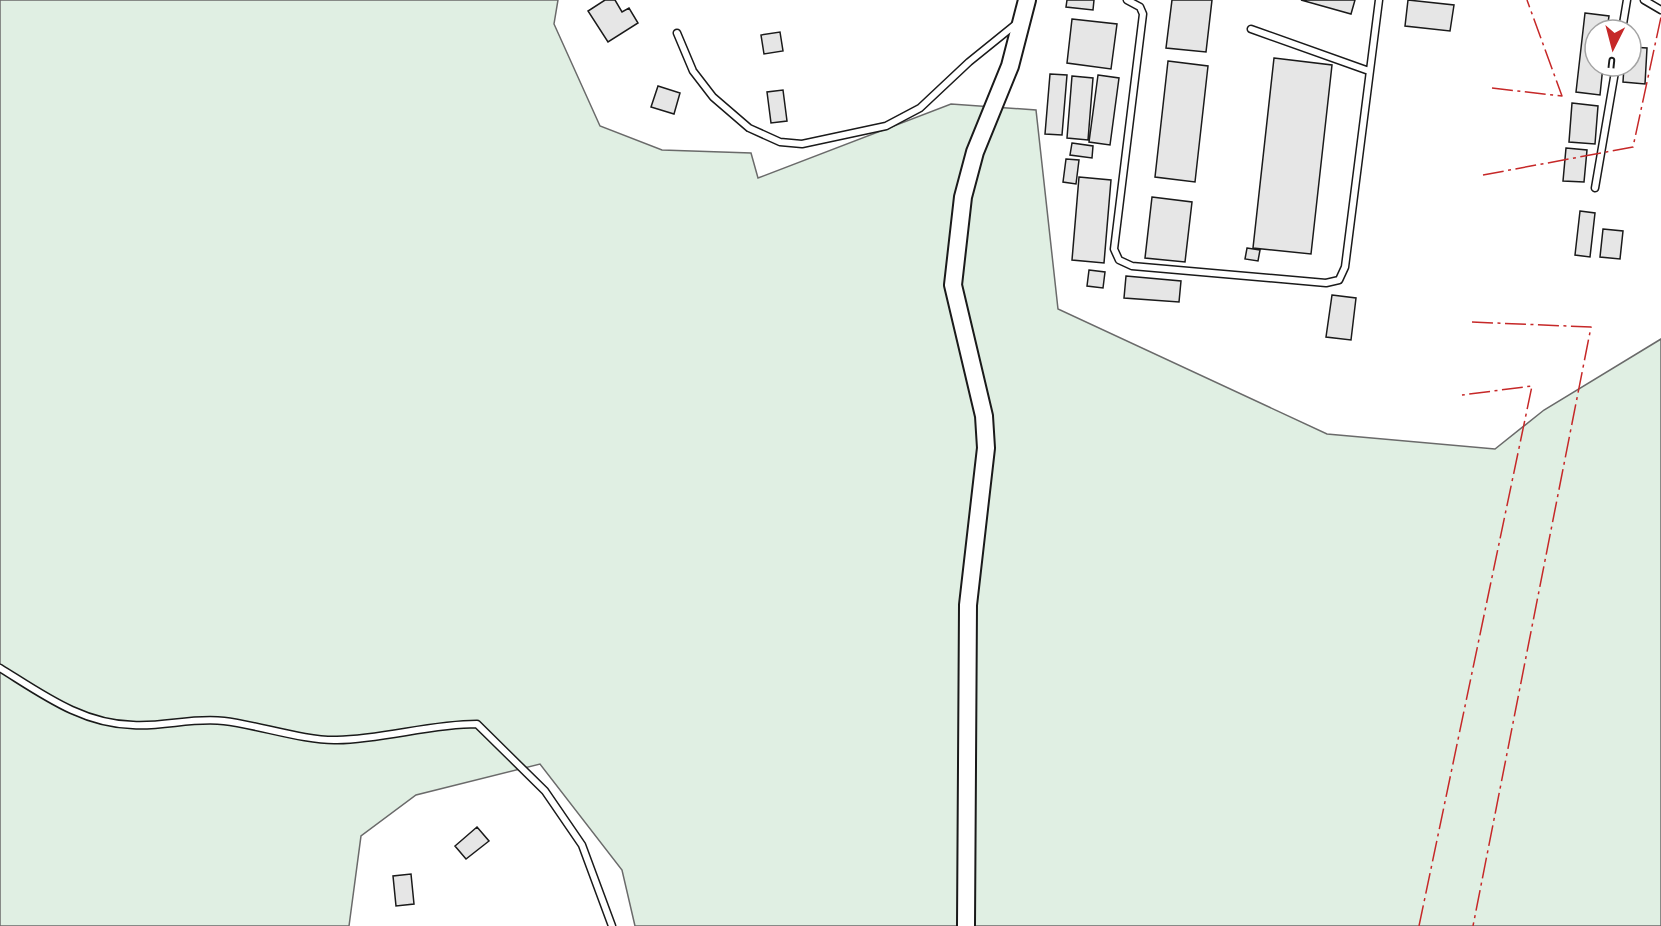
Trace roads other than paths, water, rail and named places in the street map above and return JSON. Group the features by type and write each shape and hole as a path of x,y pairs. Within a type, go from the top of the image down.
{"main road":[{"path":"966,926 968,605 986,448 984,416 952,285 963,197 975,152 1010,66 1028,6"}],"lane":[{"path":"1127,0 1140,7 1143,14 1114,249 1119,260 1132,266 1326,283 1339,280 1345,267 1379,0"},
{"path":"1624,18 1627,0"},
{"path":"1644,0 1661,10"},
{"path":"677,33 693,71 713,97 749,128 780,142 802,144 886,126 920,108 1028,6"},
{"path":"1251,29 1370,71"},
{"path":"1595,188 1614,78"},
{"path":"0,668 73,712 102,722 133,726 221,721 335,741 413,733 447,724 477,724 545,791 582,845 612,926"}]}
